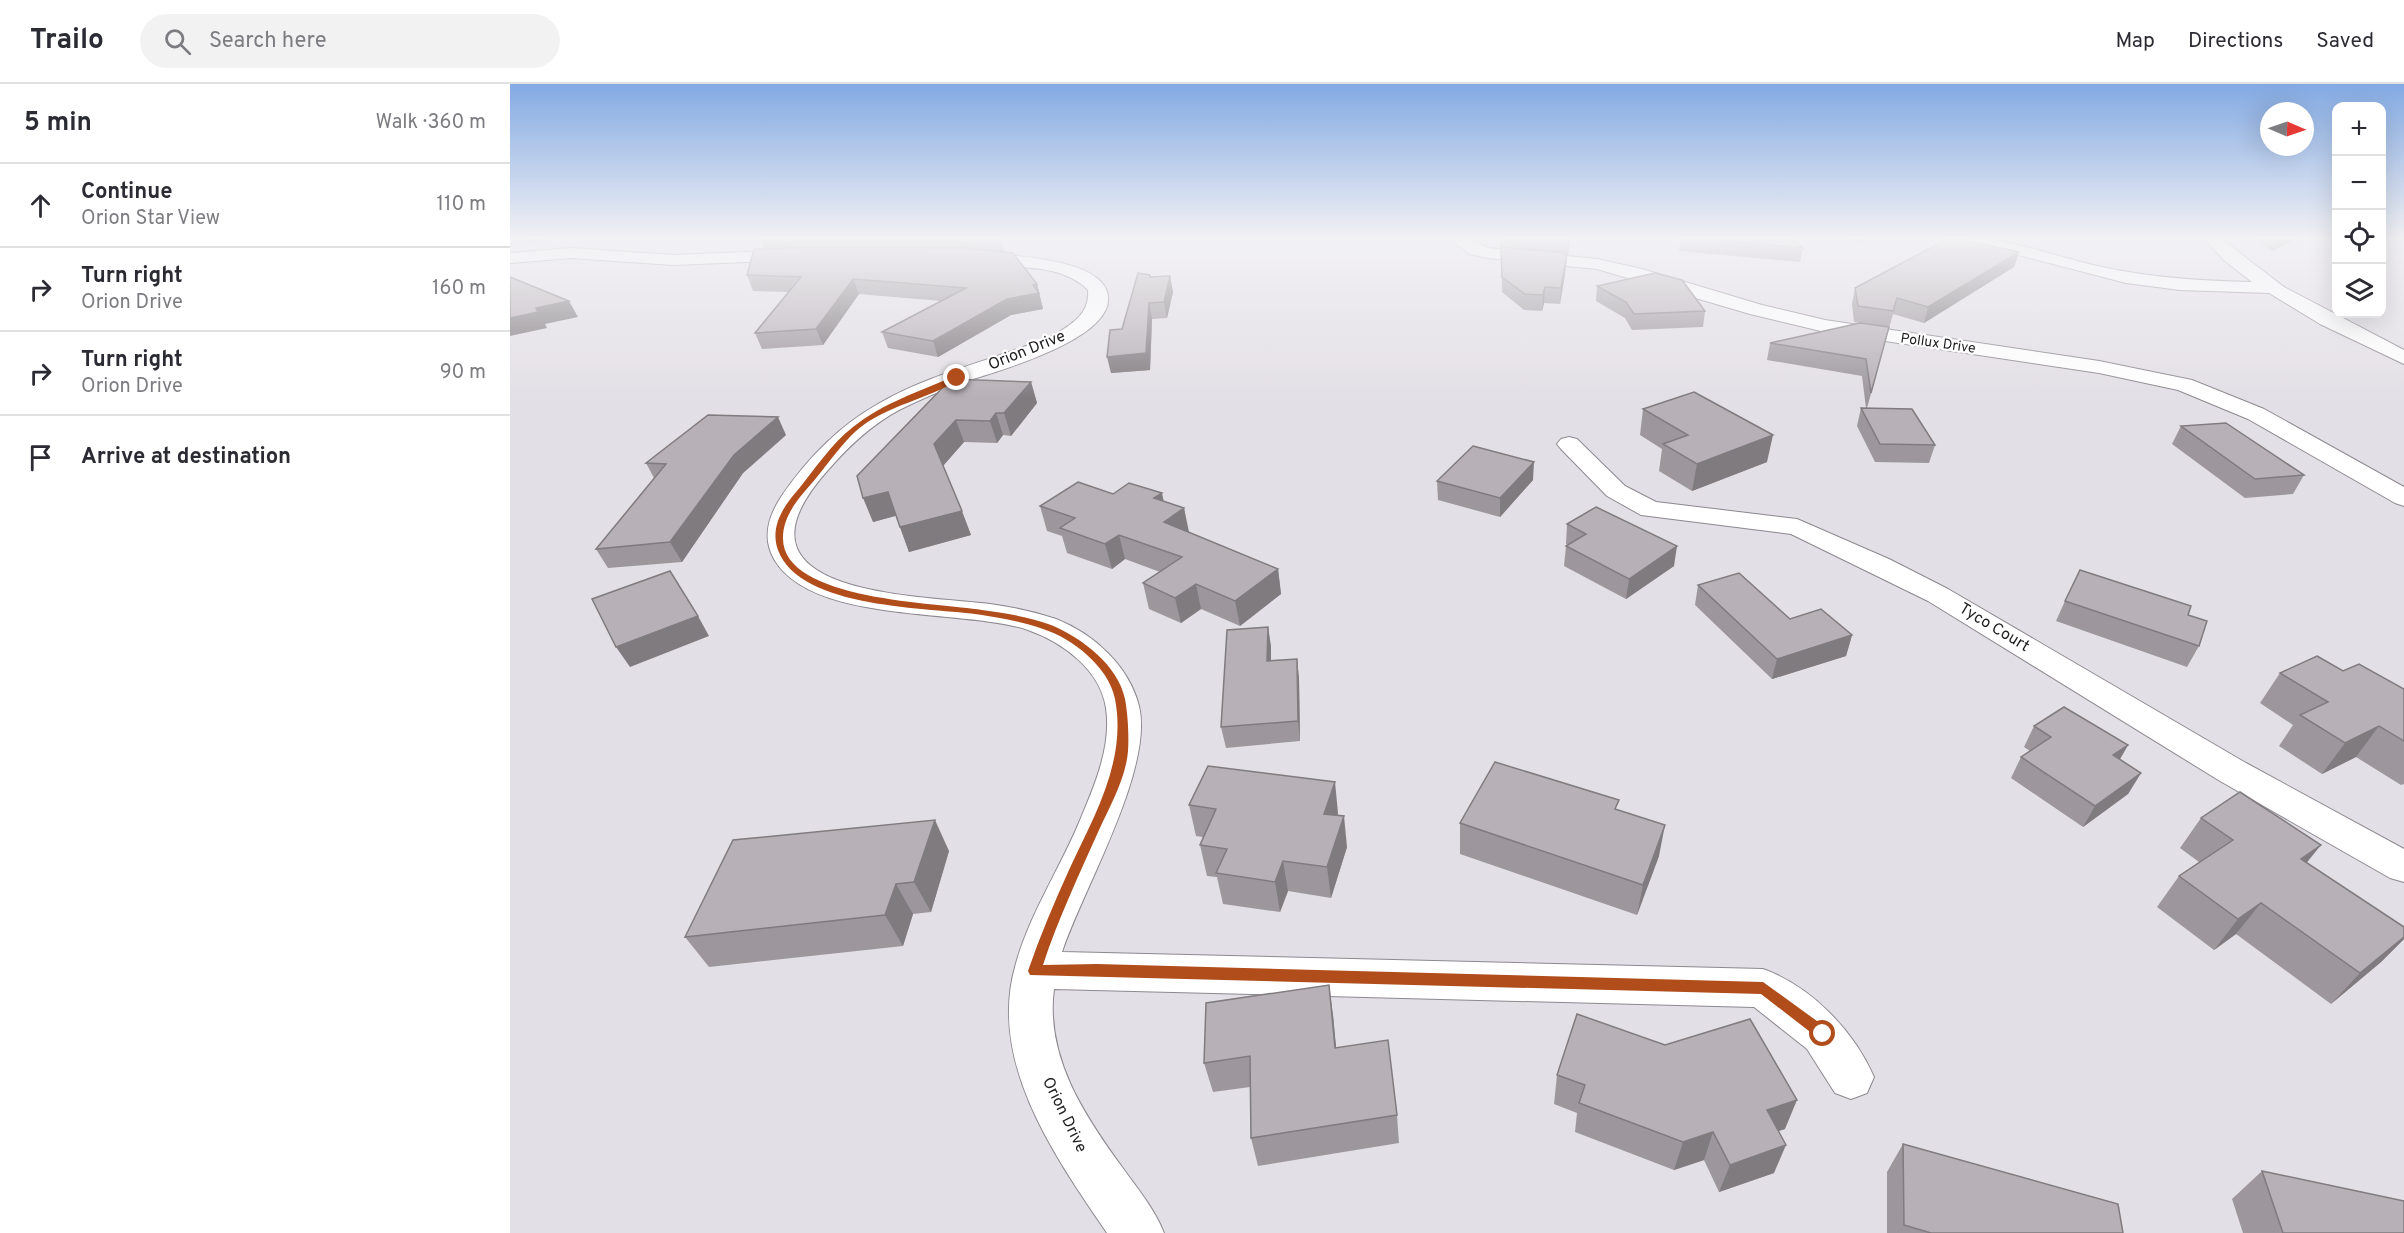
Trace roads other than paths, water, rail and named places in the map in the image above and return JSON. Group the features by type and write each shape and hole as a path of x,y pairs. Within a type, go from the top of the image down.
{"street":[{"name":"Orion Drive","path":"1097,291 1099,294 1097,304 1092,315 1066,337 913,395 854,429 790,503 782,521 778,539 784,556 798,573 819,585 867,599 983,612 1046,627 1071,639 1091,654 1110,675 1120,698 1122,752 1114,784 1049,927 1035,971 1031,1014 1034,1043 1049,1091 1076,1144 1138,1233"},
{"name":"Pollux Drive","path":"1693,291 1749,308 1826,326 2120,371 2184,385 2256,414 2404,498"},
{"path":"2277,291 2329,321 2404,358"},
{"name":"Tyco Court","path":"1569,444 1616,491 1650,509 1797,527 1948,588 2233,772 2404,867"},
{"path":"1035,971 1097,970 1763,988 1823,1034 1851,1077"}]}
